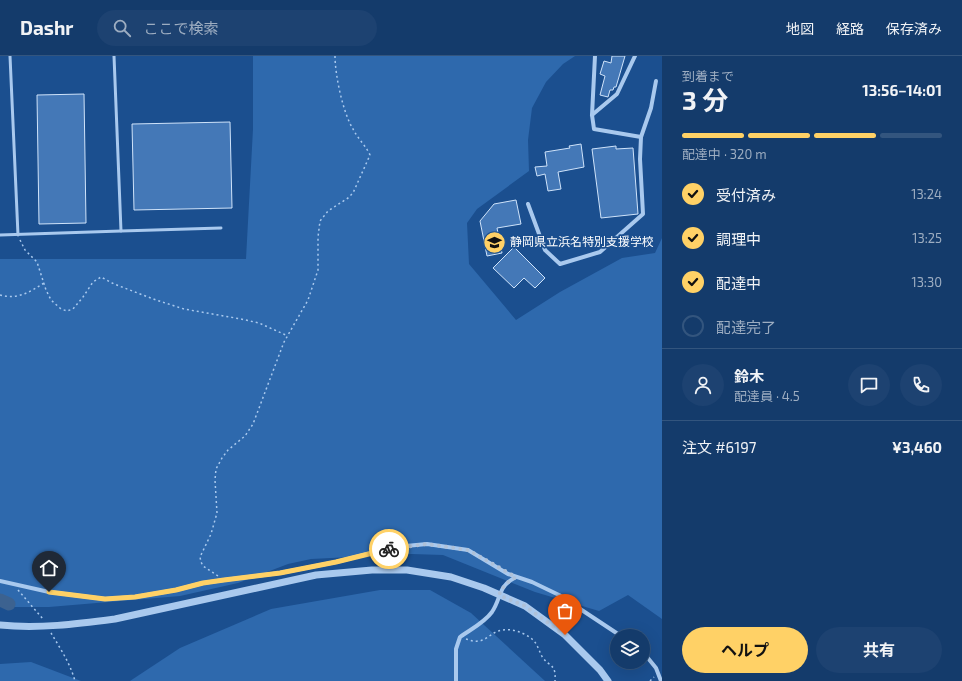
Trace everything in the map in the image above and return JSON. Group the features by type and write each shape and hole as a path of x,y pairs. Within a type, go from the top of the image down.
{"street":[{"path":"595,56 592,115 594,129 641,137"},
{"path":"592,115 617,94 635,56"},
{"path":"528,204 545,250 560,264 600,252 643,214 640,159 641,137 651,108 656,81"},
{"path":"0,581 49,592 105,599 135,597 176,590 203,583 280,573 336,562 395,547 427,544 468,550 516,577 532,582 559,595 610,629"},
{"path":"0,625 47,626 83,624 115,619 316,575 372,570 407,570 451,577 484,588 525,606 565,635 600,670 608,681"},
{"path":"456,681 456,649 460,637 492,612 506,583 516,577"},
{"path":"650,661 656,668 662,681"}],"lane":[{"path":"10,56 18,235"},
{"path":"114,56 121,231"},
{"path":"0,235 221,228"}],"path":[{"path":"224,580 203,566 200,557 211,534 217,513 215,480 216,469 225,454 245,436 253,424 284,342 308,300 316,281 318,270 318,237 320,221 328,211 353,193 370,155 366,146 350,124 336,71 335,56"},
{"path":"18,235 25,250 37,262 51,300 61,309 67,311 73,309 93,282 101,277 114,284 184,309 259,323 288,336"},
{"path":"0,295 18,297 44,283"},
{"path":"460,637 476,642 483,640 496,632 507,630 525,634 533,640 543,658 553,666 556,673 555,681"}],"shaded area":[{"path":"253,56 575,56 563,64 546,82 532,108 528,140 529,171 477,209 467,223 469,264 516,320 560,292 622,258 655,253 662,238 662,619 628,595 599,611 535,592 443,555 412,554 311,559 288,564 238,583 180,596 49,607 0,607 0,259 246,259 253,129"},
{"path":"380,590 430,590 471,613 545,681 130,681 180,648 271,609"},
{"path":"31,662 81,681 0,681 0,664"}],"building":[{"path":"612,56 625,56 616,87 614,87 613,90 610,90 608,97 600,95 605,76 600,74 604,61 611,63"},
{"path":"84,94 86,223 39,224 37,95"},
{"path":"230,122 232,208 134,210 132,124"},
{"path":"581,144 584,167 558,172 561,189 548,191 545,174 537,176 535,167 547,166 545,152 570,148 569,146"},
{"path":"616,146 616,149 633,148 638,214 601,218 592,149"},
{"path":"516,200 521,224 497,228 502,253 487,256 480,221 494,204"},
{"path":"514,247 545,278 535,288 524,278 514,288 493,268"}],"waterway":[{"path":"0,600 9,604"}],"way so far":[{"path":"389,549 395,547 427,544 468,550 508,574 516,577 506,583 499,595 525,606 565,635"}],"place":[{"name":"静岡県立浜名特別支援学校","path":"494,242"}],"route":[{"path":"49,592 105,599 135,597 242,576 280,573 336,562 389,549"}]}
